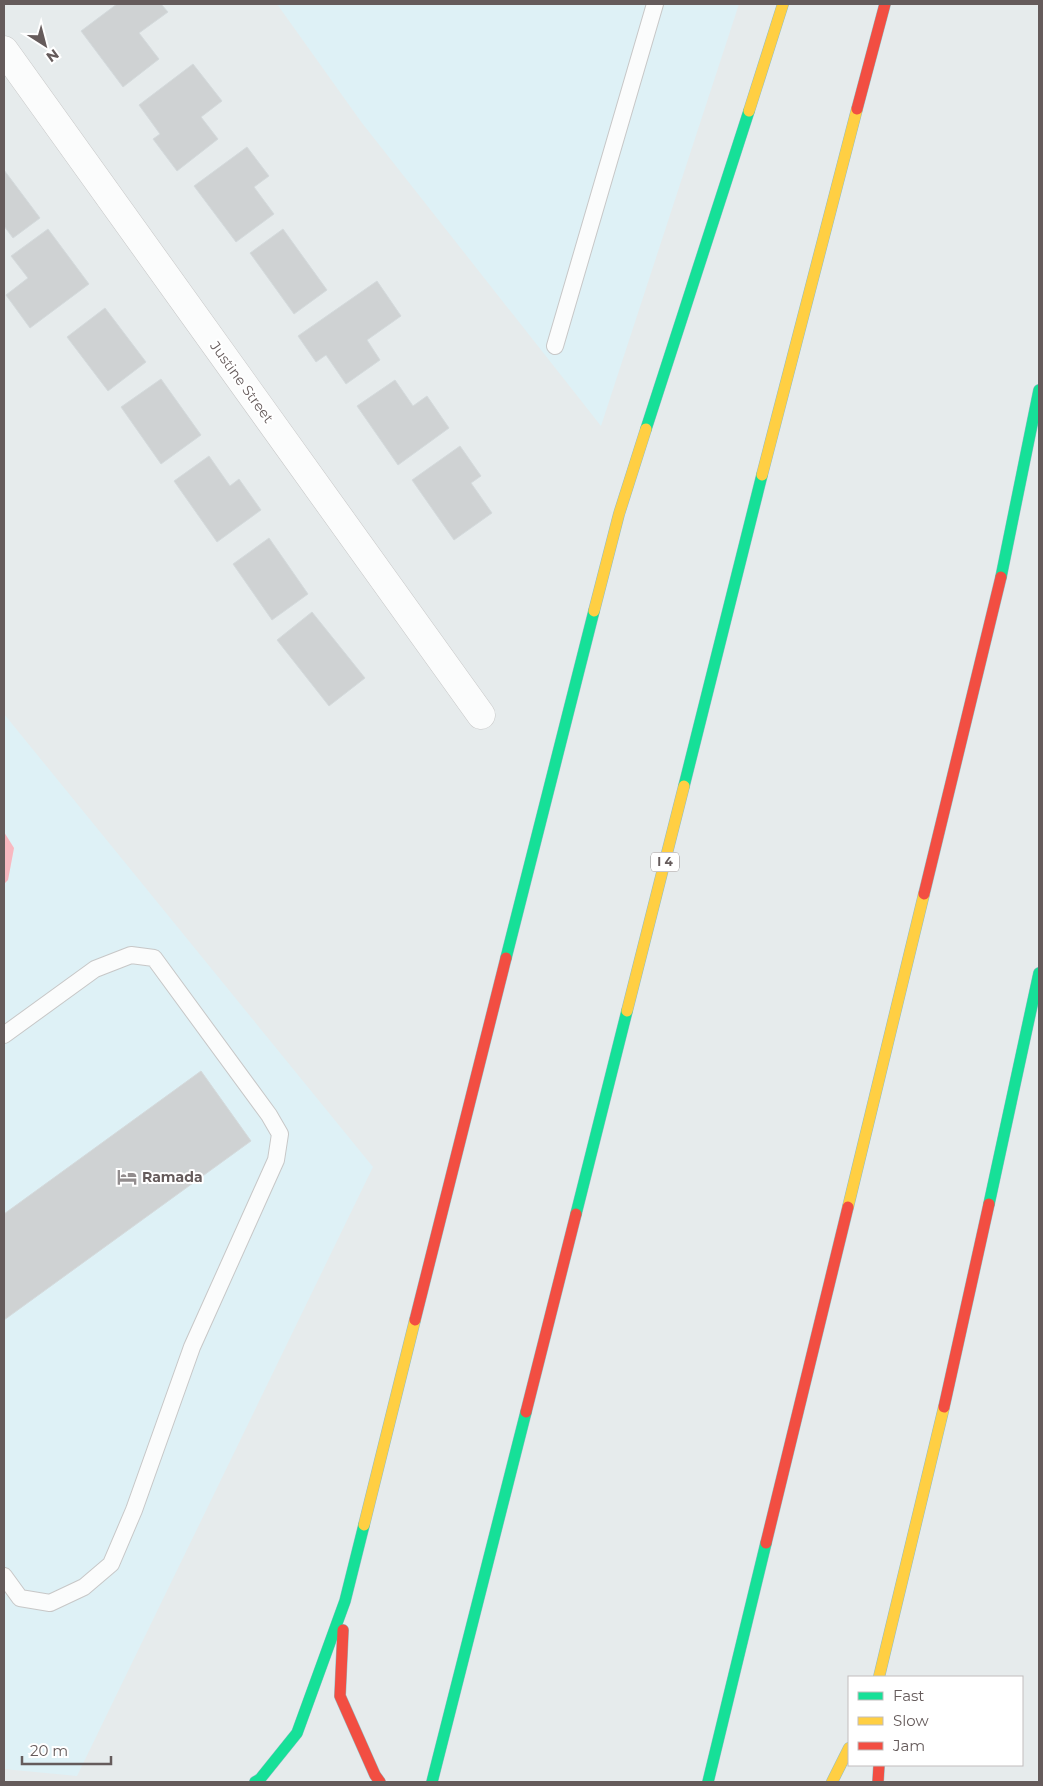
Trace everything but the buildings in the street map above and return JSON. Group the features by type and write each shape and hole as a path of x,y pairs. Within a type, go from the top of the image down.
{"highway":[{"path":"256,1782 297,1733 345,1601 542,812 619,514 783,4"},
{"name":"I 4","path":"432,1782 801,322 885,4"},
{"path":"708,1782 1003,568 1039,390"},
{"path":"880,1675 959,1345 1039,974"},
{"path":"345,1601 340,1696 375,1776 380,1782"},
{"path":"832,1782 848,1750"},
{"path":"878,1766 878,1782"}],"street":[{"name":"Justine Street","path":"4,50 481,715"}],"lane":[{"path":"556,346 655,4"},
{"path":"4,1036 95,968 131,955 154,958 270,1115 280,1134 276,1160 192,1347 134,1510 111,1564 84,1586 50,1603 20,1598 4,1576"}],"shaded area":[{"path":"277,4 739,4 601,426 362,123"},
{"path":"4,714 373,1167 77,1776 4,1769 4,884 8,880 14,848 4,832"},
{"path":"4,832 14,848 8,880 4,884"}],"traffic: fast":[{"path":"646,429 749,111"},
{"path":"1001,577 1039,390"},
{"path":"684,786 762,475"},
{"path":"506,958 594,611"},
{"path":"989,1204 1039,973"},
{"path":"576,1214 627,1011"},
{"path":"432,1782 526,1412"},
{"path":"255,1782 260,1779 297,1733 345,1601 364,1525"},
{"path":"708,1782 766,1543"}],"traffic: slow":[{"path":"749,111 783,4"},
{"path":"762,475 857,109"},
{"path":"594,611 619,514 646,429"},
{"path":"627,1011 684,786"},
{"path":"848,1207 924,894"},
{"path":"364,1525 415,1320"},
{"path":"879,1676 944,1407"},
{"path":"832,1782 848,1750"}],"traffic: jam":[{"path":"857,109 885,4"},
{"path":"924,894 1001,577"},
{"path":"415,1320 506,958"},
{"path":"944,1407 989,1204"},
{"path":"766,1543 848,1207"},
{"path":"526,1412 576,1214"},
{"path":"343,1630 340,1696 375,1775 380,1782"},
{"path":"878,1782 879,1766"}],"place":[{"name":"Ramada","path":"127,1177"}]}
